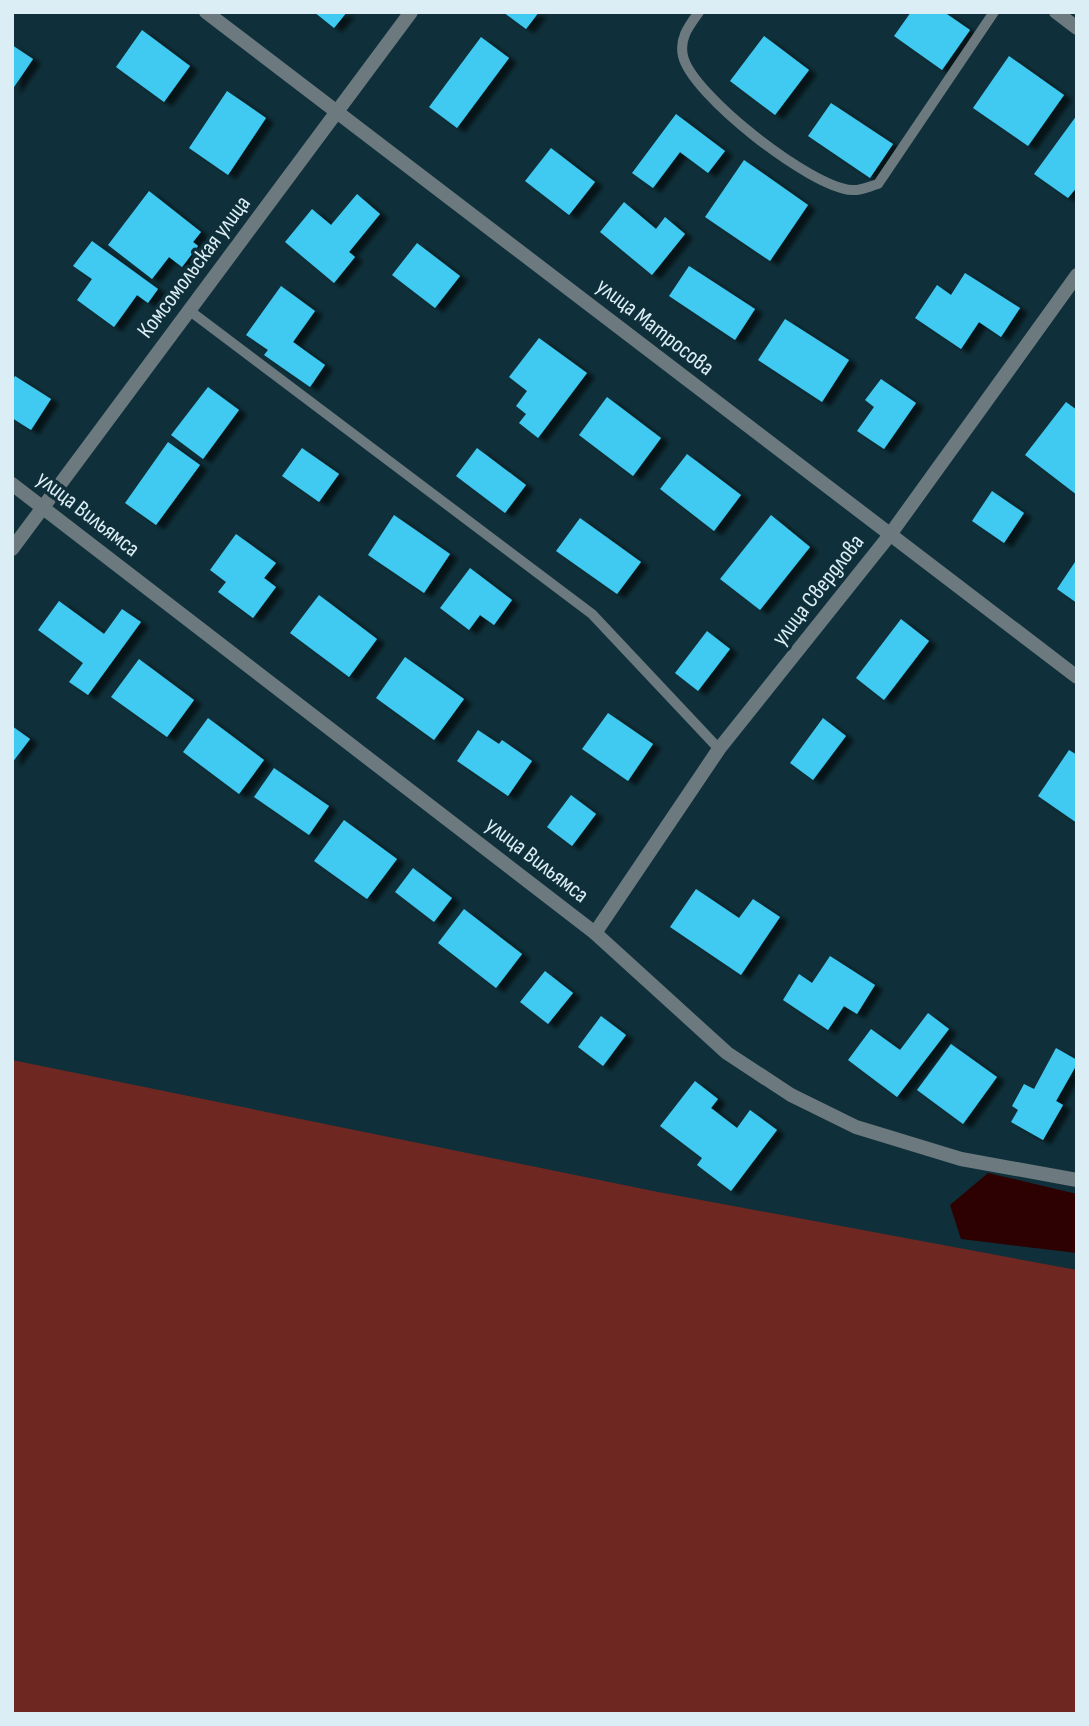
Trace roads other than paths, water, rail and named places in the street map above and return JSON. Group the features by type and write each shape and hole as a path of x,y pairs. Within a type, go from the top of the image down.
{"street":[{"name":"улица Матросова","path":"206,12 1077,677"},
{"name":"Комсомольская улица","path":"12,549 411,12"},
{"path":"1056,12 1077,27"},
{"name":"улица Свердлова","path":"595,933 719,749 889,536 1077,275"},
{"name":"улица Вильямса","path":"12,484 595,933 727,1054 791,1095 856,1127 961,1159 1077,1180"}],"lane":[{"path":"699,12 684,33 682,54 689,74 758,140 802,172 851,190 878,184 994,12"},
{"path":"190,310 592,614 719,749"}]}
